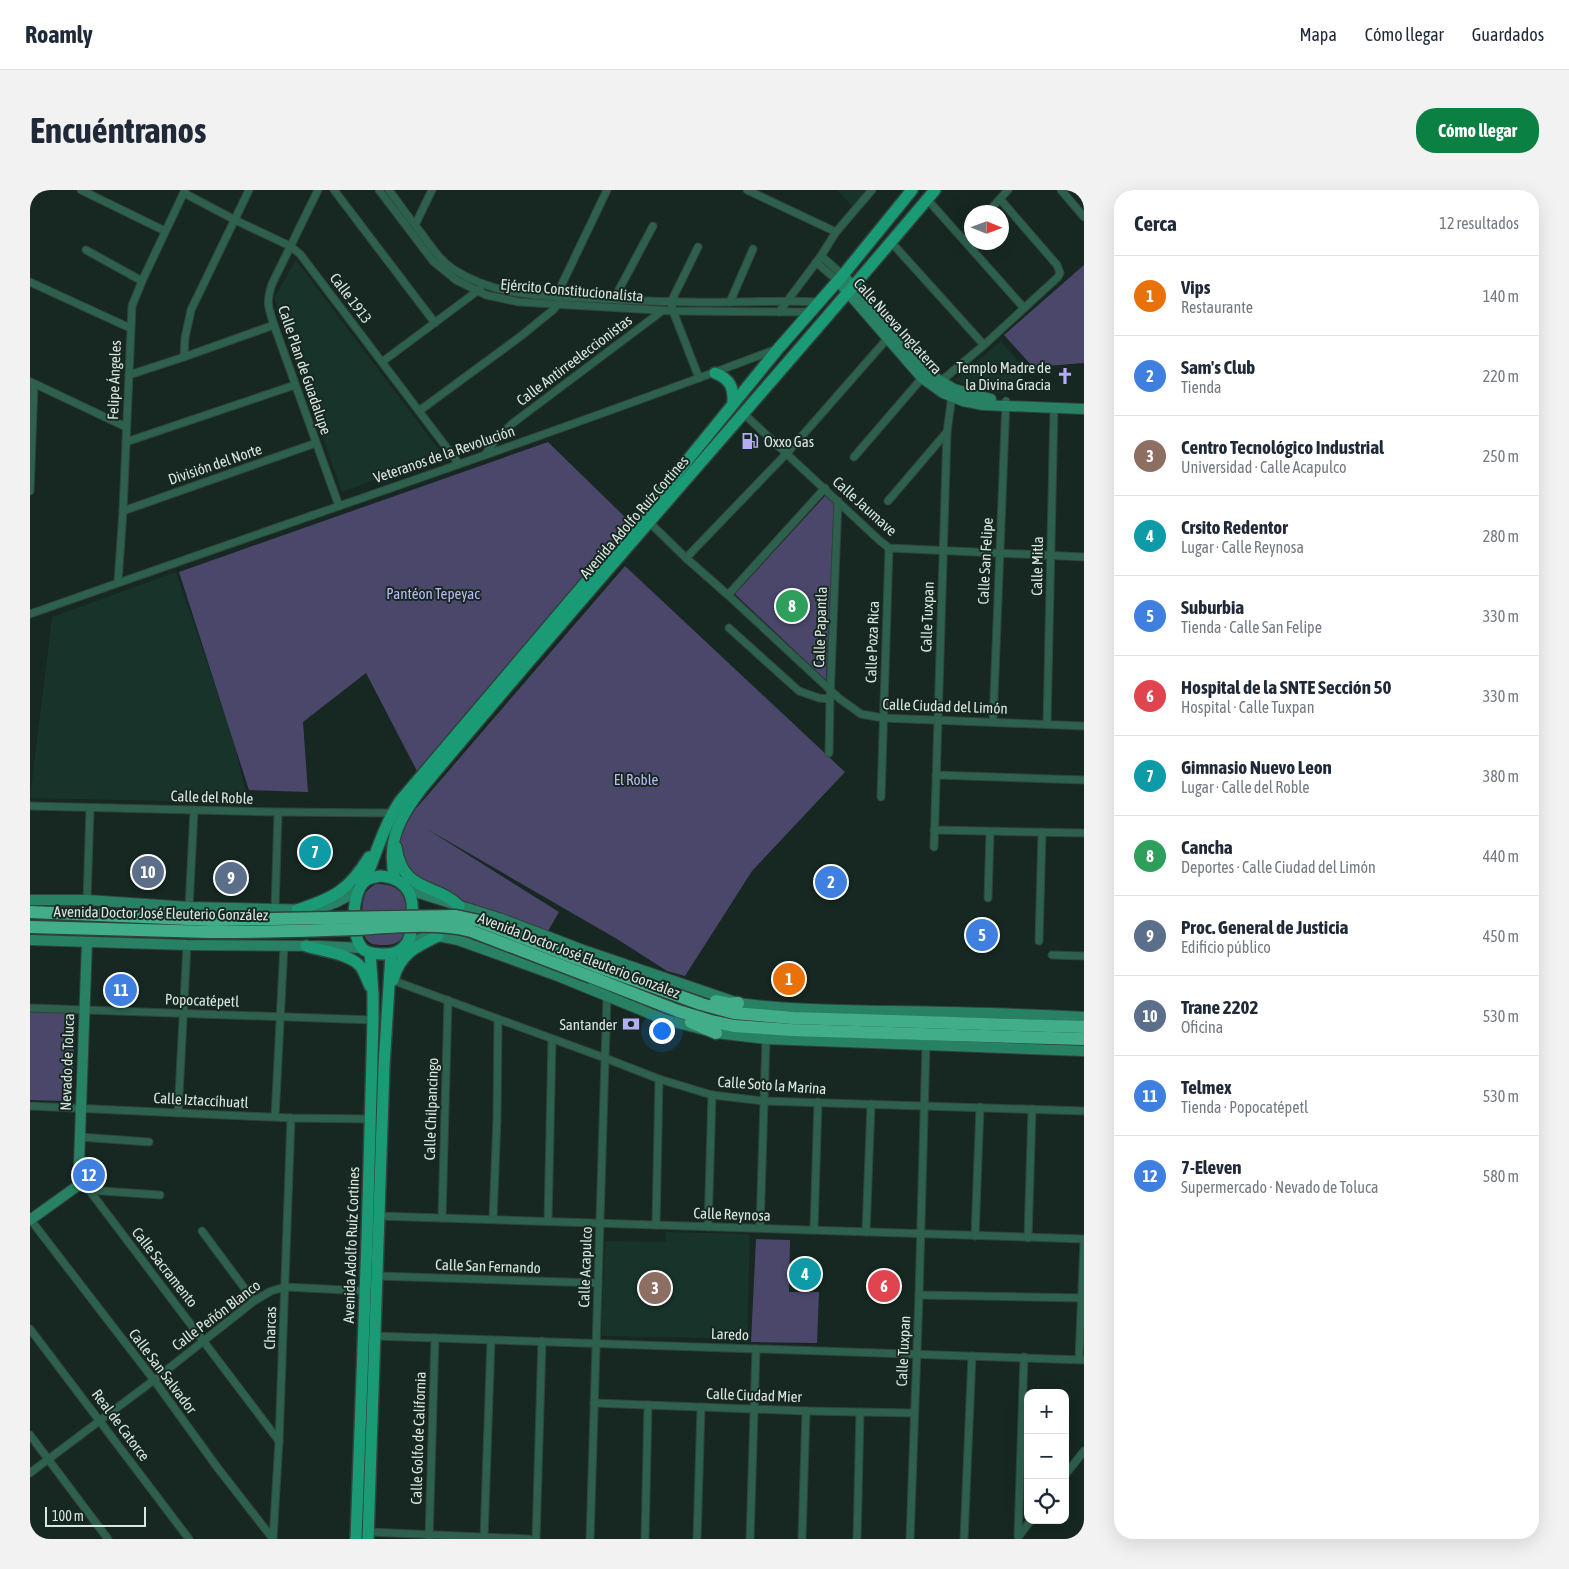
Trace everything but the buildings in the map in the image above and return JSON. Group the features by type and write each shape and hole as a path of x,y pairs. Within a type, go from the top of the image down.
{"highway":[{"path":"30,904 73,906 96,914"},
{"name":"Avenida Doctor José Eleuterio González","path":"30,912 96,914 211,926 294,931 409,927 462,928 593,972 734,1013 770,1016 1084,1027"},
{"name":"Avenida Doctor José Eleuterio González","path":"30,927 91,929 211,926"},
{"path":"30,934 77,935 86,933 91,929"},
{"name":"Avenida Doctor José Eleuterio González","path":"593,972 678,1011 723,1024 759,1028 1084,1039"},
{"path":"678,996 687,994 723,1003 738,1003"},
{"path":"678,1011 687,1020 716,1033"}],"main road":[{"name":"Avenida Adolfo Ruíz Cortines","path":"395,879 392,854 394,837 408,806 646,519 778,349 820,302 912,190"},
{"name":"Avenida Adolfo Ruíz Cortines","path":"362,885 392,812 413,785 646,519 744,414 931,194"},
{"path":"715,372 726,378 732,385 734,404"},
{"path":"394,837 400,862 410,877 419,884 451,899 453,904"},
{"path":"297,910 323,901 349,885 381,838"},
{"path":"380,876 395,879 409,890 411,897 413,920 409,942 391,954 366,950 355,932 354,910 362,885 380,876"},
{"path":"390,980 398,965 408,953 422,944 440,937"},
{"path":"306,946 348,957 355,961 361,968 373,994"},
{"name":"Avenida Adolfo Ruíz Cortines","path":"356,1539 373,1020 373,994 366,950"},
{"path":"390,980 391,954"},
{"name":"Avenida Adolfo Ruíz Cortines","path":"369,1536 379,1216 390,980"}],"street":[{"path":"81,190 165,231"},
{"path":"184,357 185,338 191,310 249,190"},
{"name":"Calle Plan de Guadalupe","path":"318,190 268,296 268,308 339,506"},
{"path":"334,190 435,323"},
{"name":"Ejército Constitucionalista","path":"379,190 433,261 456,280 477,291 501,299 519,302 614,299 671,302 787,300 820,302"},
{"name":"Ejército Constitucionalista","path":"388,190 446,264 484,285 509,292 558,301 673,312 810,312"},
{"path":"415,225 432,190"},
{"path":"419,411 545,317 558,301 562,284 607,190"},
{"path":"747,190 836,232"},
{"path":"779,312 836,232 872,190"},
{"path":"994,205 1008,190"},
{"path":"1060,190 1084,217"},
{"name":"Felipe Ángeles","path":"118,582 132,306 142,280 184,192"},
{"name":"Calle 1913","path":"184,192 234,220 290,246 300,254 459,464"},
{"path":"931,194 964,239"},
{"path":"940,382 984,345 1058,277 1060,273 1057,265 1000,199"},
{"path":"614,299 653,226"},
{"path":"891,242 984,345"},
{"path":"698,247 671,302 673,312 699,378"},
{"path":"730,302 753,249"},
{"path":"86,250 142,280"},
{"path":"974,250 1024,308"},
{"name":"Calle Nueva Inglaterra","path":"818,259 840,278 917,363 953,393"},
{"path":"30,282 130,328"},
{"path":"382,362 484,285"},
{"name":"Calle Nueva Inglaterra","path":"851,290 887,339 922,378 936,388 1006,404 1084,409"},
{"name":"Calle Antirreeleccionistas","path":"485,455 501,433 513,423 662,311"},
{"path":"129,375 274,325"},
{"path":"686,558 787,453 887,339"},
{"name":"Veteranos de la Revolución","path":"30,614 485,455 778,349"},
{"path":"854,457 922,378"},
{"path":"30,491 32,383 126,427"},
{"path":"126,442 295,385"},
{"name":"Calle Tuxpan","path":"934,847 947,432 953,393"},
{"name":"Calle Nueva Inglaterra","path":"1006,404 1084,403"},
{"name":"Calle San Felipe","path":"993,722 1006,404"},
{"name":"Calle Mitla","path":"1047,724 1054,408"},
{"name":"Calle Jaumave","path":"744,414 889,548 1084,557"},
{"path":"888,501 947,432"},
{"name":"División del Norte","path":"122,511 316,443"},
{"path":"728,595 825,488"},
{"name":"Calle Papantla","path":"829,754 838,501"},
{"name":"Calle Ciudad del Limón","path":"646,519 831,691 861,714 884,718 1084,726"},
{"name":"Calle Poza Rica","path":"881,797 889,548"},
{"path":"729,628 799,691 819,698 830,699"},
{"path":"936,774 1084,780"},
{"name":"Calle del Roble","path":"30,806 278,812 392,812"},
{"path":"87,900 90,808"},
{"path":"189,907 194,810"},
{"path":"275,910 278,812"},
{"path":"934,830 1084,833"},
{"path":"988,898 990,832"},
{"path":"1040,941 1042,832"},
{"name":"Avenida Doctor José Eleuterio González","path":"30,900 87,900 189,907 313,910 342,901 362,885"},
{"path":"409,890 502,919 583,950 738,1003 838,1010 1005,1013 1084,1017"},
{"path":"440,937 439,918 442,909 453,904"},
{"path":"313,910 328,915 333,924 331,936 320,946"},
{"path":"409,942 424,937 458,940 663,1018 716,1033 766,1039 1084,1051"},
{"name":"Avenida Doctor José Eleuterio González","path":"30,940 187,945 320,946 366,950"},
{"name":"Nevado de Toluca","path":"85,1186 79,1163 87,942"},
{"path":"178,1113 187,945"},
{"path":"275,1117 284,946"},
{"path":"1052,956 1084,956"},
{"name":"Calle Soto la Marina","path":"390,980 498,1018 659,1079 712,1095 764,1101 1084,1111"},
{"name":"Calle Acapulco","path":"590,1539 607,996"},
{"name":"Calle Chilpancingo","path":"442,1218 448,1000"},
{"name":"Popocatépetl","path":"30,1008 373,1020"},
{"path":"493,1219 497,1119 498,1018"},
{"path":"548,1220 552,1039"},
{"path":"760,1228 766,1039"},
{"name":"Calle Tuxpan","path":"910,1539 926,1045"},
{"path":"656,1225 659,1079"},
{"path":"708,1227 712,1095"},
{"path":"814,1229 818,1102"},
{"path":"866,1232 871,1104"},
{"name":"Calle Iztaccíhuatl","path":"30,1106 291,1118 370,1119"},
{"path":"975,1236 980,1107"},
{"path":"1028,1238 1032,1109"},
{"name":"Charcas","path":"273,1539 279,1441 291,1118"},
{"path":"80,1137 149,1142"},
{"path":"30,1220 85,1186 160,1195"},
{"name":"Calle Sacramento","path":"85,1186 279,1441"},
{"name":"Calle Reynosa","path":"379,1216 814,1229 1084,1241"},
{"name":"Calle San Salvador","path":"30,1220 154,1380 217,1467 273,1539"},
{"path":"202,1232 254,1301"},
{"path":"1082,1360 1084,1241"},
{"name":"Calle San Fernando","path":"378,1276 598,1283"},
{"name":"Calle Peñón Blanco","path":"30,1473 154,1380 254,1301 271,1291 285,1287 365,1291"},
{"path":"919,1295 1083,1298"},
{"name":"Real de Catorce","path":"30,1329 189,1539"},
{"name":"Laredo","path":"375,1336 1082,1360"},
{"name":"Calle Golfo de California","path":"429,1538 435,1338"},
{"path":"484,1538 491,1340"},
{"path":"536,1539 542,1341"},
{"path":"750,1539 756,1349"},
{"path":"964,1539 972,1356"},
{"path":"1017,1538 1024,1358"},
{"name":"Calle Ciudad Mier","path":"594,1403 914,1413"},
{"path":"645,1539 648,1405"},
{"path":"697,1539 701,1407"},
{"path":"802,1539 806,1411"},
{"path":"857,1539 860,1412"},
{"path":"30,1435 108,1539"},
{"path":"1069,1470 1084,1451"},
{"path":"1017,1538 1028,1524"},
{"path":"369,1536 529,1539"}],"shaded area":[{"path":"837,190 868,190 853,207"},
{"path":"296,260 442,454 342,492 274,298"},
{"path":"1001,341 1027,371 1003,394 973,388 954,380"},
{"path":"176,572 234,741 248,803 30,798 52,617"},
{"path":"666,1232 750,1234 747,1339 601,1336 605,1241 666,1242"}],"green space":[{"path":"1084,265 1084,363 1033,367 1004,335"},
{"name":"Pantéon Tepeyac","path":"548,442 629,521 417,771 366,673 303,722 308,792 249,790 179,572"},
{"path":"825,496 834,504 826,680 735,594"},
{"name":"El Roble","path":"625,566 845,772 752,871 685,976 667,971 617,939 427,829 559,912 548,931 418,885 407,873 399,841 408,818"},
{"path":"376,884 385,884 397,889 402,894 406,905 405,933 399,941 389,945 372,944 366,939 364,933 362,912 365,894"},
{"path":"30,1012 67,1013 75,1022 72,1092 64,1101 30,1100"},
{"path":"756,1239 790,1240 789,1292 819,1292 817,1343 751,1342"}],"place":[{"name":"Templo Madre de la Divina Gracia","path":"1065,376"},
{"name":"Oxxo Gas","path":"750,441"},
{"name":"Cancha","path":"792,606"},
{"name":"Gimnasio Nuevo Leon","path":"315,852"},
{"name":"Trane 2202","path":"148,872"},
{"name":"Proc. General de Justicia","path":"231,878"},
{"name":"Sam's Club","path":"831,882"},
{"name":"Suburbia","path":"982,935"},
{"name":"Vips","path":"789,979"},
{"name":"Telmex","path":"121,990"},
{"name":"Santander","path":"631,1024"},
{"name":"7-Eleven","path":"89,1175"},
{"name":"Crsito Redentor","path":"805,1274"},
{"name":"Hospital de la SNTE Sección 50","path":"884,1286"},
{"name":"Centro Tecnológico Industrial","path":"655,1288"}]}
